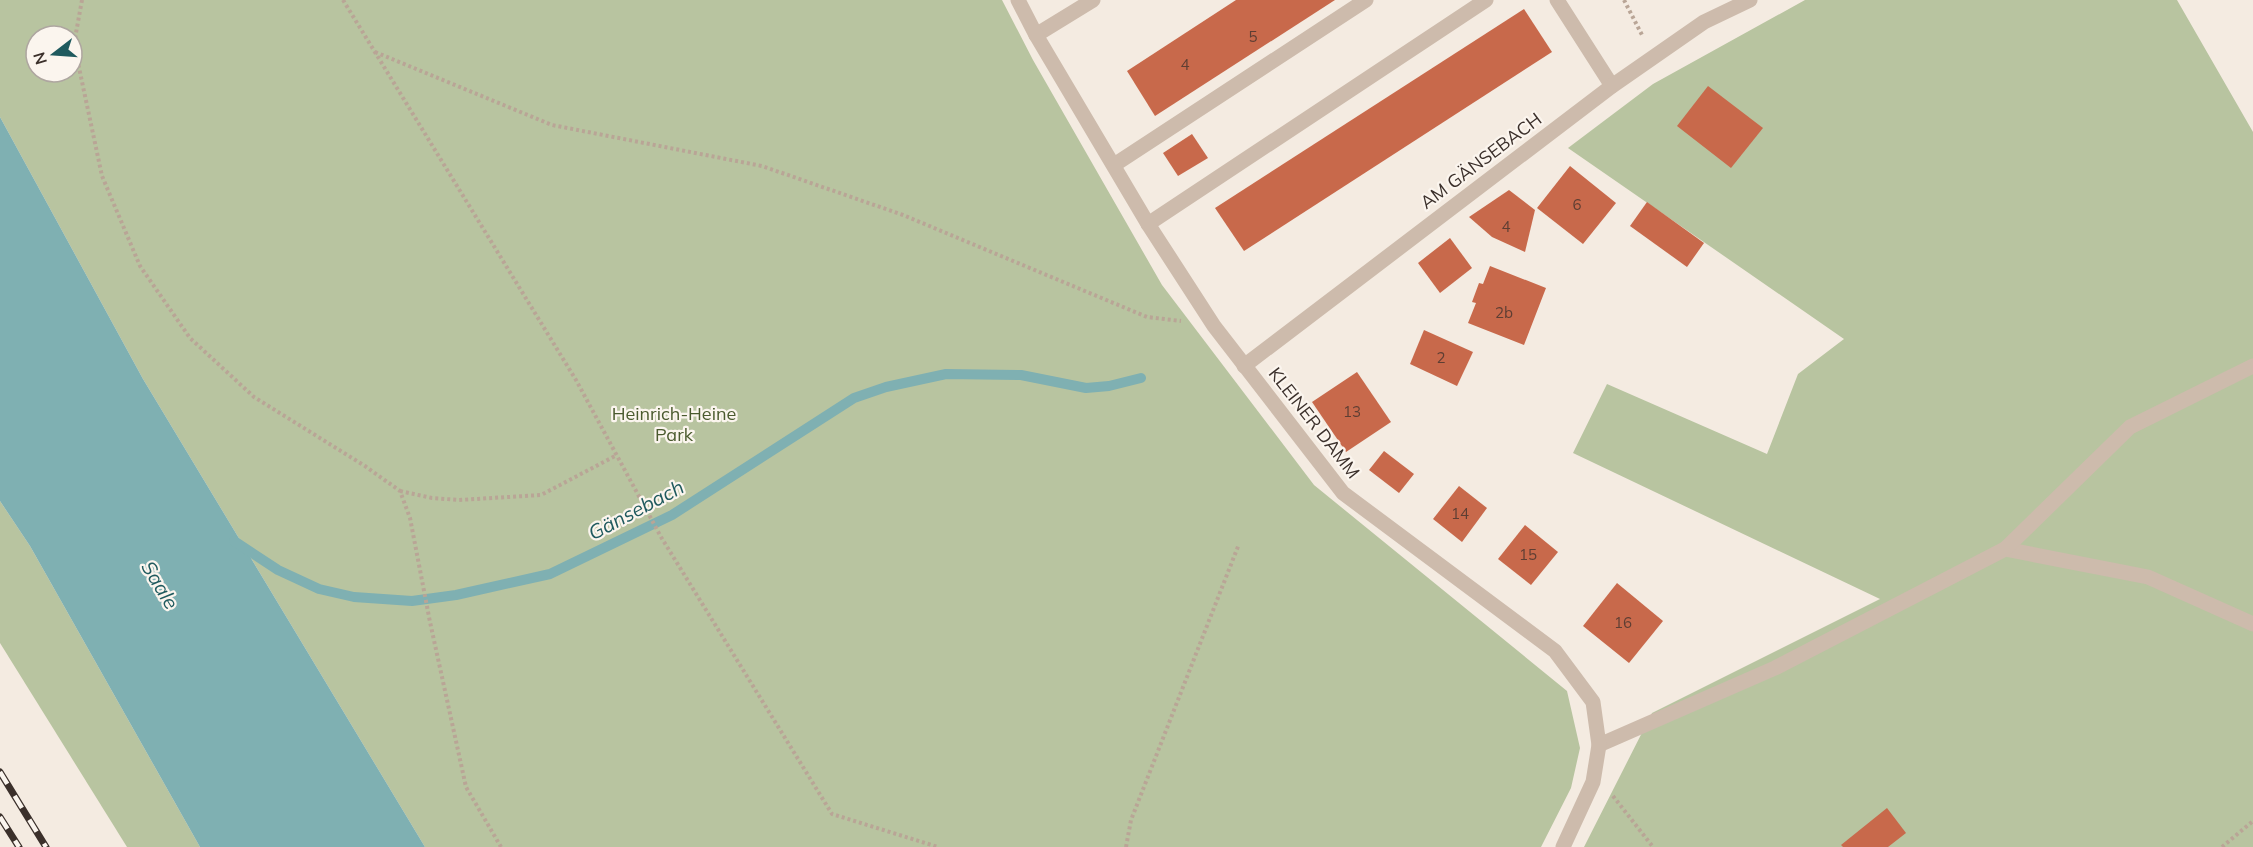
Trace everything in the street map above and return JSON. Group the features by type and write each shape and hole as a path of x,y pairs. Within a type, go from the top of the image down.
{"street":[{"name":"KLEINER DAMM","path":"1018,0 1036,35 1148,224 1214,326 1343,493 1555,651 1593,702 1599,745 1593,782 1563,847"},
{"path":"1036,35 1093,0"},
{"path":"1114,165 1366,0"},
{"path":"1148,224 1486,0"},
{"path":"1557,0 1612,87"},
{"name":"AM GÄNSEBACH","path":"1245,366 1612,87 1704,22 1750,0"},
{"path":"1599,745 1775,668 2005,549 2130,427 2253,366"},
{"path":"2005,549 2148,577 2253,624"}],"path":[{"path":"82,0 74,44 102,176 140,266 190,338 254,397 400,490 432,498 459,500 541,495 617,455"},
{"path":"343,0 576,380 661,537 832,814 938,847"},
{"path":"1624,0 1654,57"},
{"path":"375,52 552,125 762,166 903,215 1147,317 1214,326"},
{"path":"400,490 410,518 466,787 501,847"},
{"path":"1126,847 1131,820 1239,544"},
{"path":"1593,782 1611,794 1653,847"},
{"path":"2222,847 2253,822"}],"green space":[{"name":"Heinrich-Heine Park","path":"0,0 1002,0 1033,60 1162,285 1314,485 1567,691 1580,748 1571,788 1541,847 425,847 143,379 0,117"},
{"path":"1805,0 2177,0 2253,132 2253,847 1584,847 1652,713 1880,599 1573,453 1607,384 1767,454 1798,374 1844,339 1568,148 1653,84"},
{"path":"0,501 30,546 200,847 127,847 0,643"}],"water":[{"name":"Saale","path":"0,117 143,379 425,847 200,847 30,546 0,501"}],"building":[{"path":"1236,0 1335,0 1155,116 1127,71"},
{"path":"1524,9 1552,52 1244,251 1215,208"},
{"path":"1708,86 1763,128 1731,168 1677,126"},
{"path":"1192,134 1208,158 1178,176 1163,153"},
{"path":"1570,166 1616,203 1583,244 1537,208"},
{"path":"1509,190 1535,210 1525,252 1492,237 1469,217"},
{"path":"1647,202 1704,243 1687,267 1630,226"},
{"path":"1450,238 1472,268 1440,293 1418,263"},
{"path":"1490,266 1546,288 1524,345 1468,323 1476,303 1472,302 1479,283 1483,284"},
{"path":"1424,330 1473,352 1457,386 1410,364"},
{"path":"1357,372 1391,422 1346,452 1312,402"},
{"path":"1384,451 1414,474 1399,493 1369,470"},
{"path":"1459,486 1487,508 1462,542 1433,519"},
{"path":"1525,525 1558,552 1531,585 1498,559"},
{"path":"1617,583 1663,621 1629,663 1583,626"},
{"path":"1887,808 1906,833 1888,847 1843,847 1841,845"}],"waterway":[{"name":"Gänsebach","path":"234,541 278,570 319,589 354,597 412,601 456,595 550,574 672,515 854,398 886,387 946,374 1021,375 1086,388 1109,386 1141,378"}],"railway":[{"path":"0,772 46,847"},
{"path":"0,817 19,847"}]}
